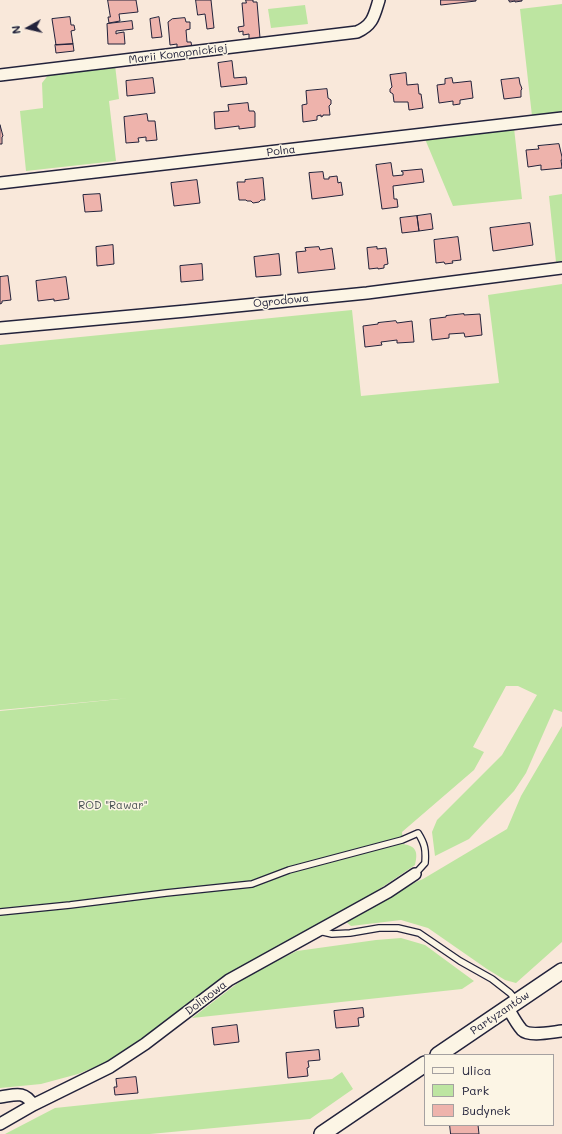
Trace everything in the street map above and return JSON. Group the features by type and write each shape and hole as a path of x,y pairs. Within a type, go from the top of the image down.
{"street":[{"name":"Marii Konopnickiej","path":"0,75 357,32 369,25 373,20 379,0"},
{"name":"Polna","path":"0,183 562,118"},
{"name":"Ogrodowa","path":"0,328 367,293 562,268"},
{"name":"Dolinowa","path":"0,1124 33,1105 110,1067 145,1044 229,980 388,892 415,874"},
{"name":"Partyzantów","path":"440,1054 562,971"},
{"path":"513,1005 522,1030 535,1034 562,1031"},
{"path":"322,1134 424,1065"},
{"path":"0,1096 21,1095 28,1098 33,1105"}],"lane":[{"path":"0,912 252,884 289,870 402,840 418,833 424,843 426,863 415,874"},
{"path":"319,931 338,934 379,928 398,928 419,933 460,961 492,979 510,993 513,1005"}],"green space":[{"path":"562,4 562,112 532,116 520,9"},
{"path":"305,5 308,24 271,28 268,9"},
{"path":"115,65 119,99 109,101 116,161 26,171 20,111 43,108 42,83 49,74"},
{"path":"514,128 522,199 453,206 425,139"},
{"path":"562,194 562,261 556,262 549,196"},
{"name":"ROD \"Rawar\"","path":"562,284 562,712 554,709 526,773 514,791 469,839 435,856 432,832 437,820 502,755 537,695 518,686 506,686 473,747 484,752 474,770 402,832 403,844 414,848 416,854 415,865 366,898 112,1060 78,1074 41,1084 0,1088 0,711 130,698 0,710 0,345 352,310 361,396 499,383 488,295"},
{"path":"562,726 562,942 516,983 505,980 487,969 428,928 401,920 351,926 345,921 423,879 507,829 521,796"},
{"path":"401,938 425,945 474,981 462,989 192,1018 251,973 297,951"},
{"path":"342,1072 353,1089 310,1119 150,1134 5,1134 55,1108 332,1079"}],"building":[{"path":"108,0 136,0 138,12 119,14 120,21 109,23 108,17 110,17"},
{"path":"196,0 211,0 214,28 207,29 205,14 198,15"},
{"path":"246,0 253,0 253,2 257,2 260,38 249,39 249,34 243,35 243,31 239,32 238,27 244,26 242,3 246,3"},
{"path":"441,0 476,0 476,1 441,5"},
{"path":"509,0 522,0 522,1 510,2"},
{"path":"70,17 71,25 74,25 75,30 71,31 73,44 56,45 52,19"},
{"path":"159,17 162,37 152,38 150,19"},
{"path":"185,18 186,22 190,22 190,29 186,30 187,42 191,42 192,48 177,49 177,44 170,45 168,22 172,19"},
{"path":"132,21 133,29 116,31 116,34 124,32 125,44 108,44 107,24"},
{"path":"73,44 74,51 56,53 55,45"},
{"path":"232,61 234,78 246,77 247,84 221,87 218,63"},
{"path":"406,73 407,85 418,84 423,108 409,110 408,102 394,102 393,94 390,92 392,87 390,75"},
{"path":"153,78 155,93 127,96 126,81"},
{"path":"452,78 453,83 471,81 473,98 460,100 460,104 453,105 453,101 439,103 437,85 445,84 445,79"},
{"path":"519,78 522,89 521,97 504,99 501,80"},
{"path":"327,89 328,98 331,100 331,104 329,106 330,115 323,115 321,117 321,115 317,116 317,120 303,122 302,105 307,104 306,91"},
{"path":"248,103 249,111 254,111 255,113 255,127 239,129 239,126 215,129 214,112 229,111 228,105"},
{"path":"147,114 148,121 155,121 157,140 146,141 146,137 138,138 139,142 126,143 124,117"},
{"path":"0,125 3,136 2,144 0,144"},
{"path":"559,144 562,157 562,168 541,170 541,165 528,167 526,150 539,149 538,146"},
{"path":"391,163 393,176 403,175 403,172 401,171 422,169 424,182 393,186 394,199 397,199 398,207 382,209 376,165"},
{"path":"323,172 324,179 337,176 338,183 341,182 343,195 312,199 309,173"},
{"path":"263,178 265,200 253,203 251,201 239,200 237,182 245,182 245,180"},
{"path":"197,180 200,203 174,206 171,183"},
{"path":"100,194 102,211 85,212 83,195"},
{"path":"431,214 433,229 419,231 417,216"},
{"path":"417,216 419,231 402,233 400,218"},
{"path":"530,223 533,245 493,251 490,228"},
{"path":"458,237 461,260 452,261 453,263 445,264 444,262 436,263 434,240"},
{"path":"113,245 114,264 97,266 96,247"},
{"path":"319,247 320,250 332,248 335,269 298,273 296,252 306,251 305,248"},
{"path":"377,247 377,249 386,248 388,264 384,265 384,268 369,269 367,248"},
{"path":"279,254 281,275 256,277 254,257"},
{"path":"202,264 203,280 181,282 180,266"},
{"path":"8,276 11,300 2,301 0,304 0,277"},
{"path":"66,277 69,299 38,301 36,281"},
{"path":"464,314 480,314 482,335 465,337 464,333 449,334 449,338 432,340 430,319"},
{"path":"396,321 397,323 412,321 414,342 397,343 397,340 381,342 382,345 365,347 363,326"},
{"path":"363,1008 364,1017 358,1018 359,1026 336,1028 334,1011"},
{"path":"237,1025 239,1042 214,1045 212,1028"},
{"path":"319,1050 320,1060 308,1061 308,1076 288,1078 286,1053"},
{"path":"136,1077 138,1093 115,1095 114,1087 117,1087 116,1079"},
{"path":"450,1126 478,1126 479,1134 451,1134"}]}
